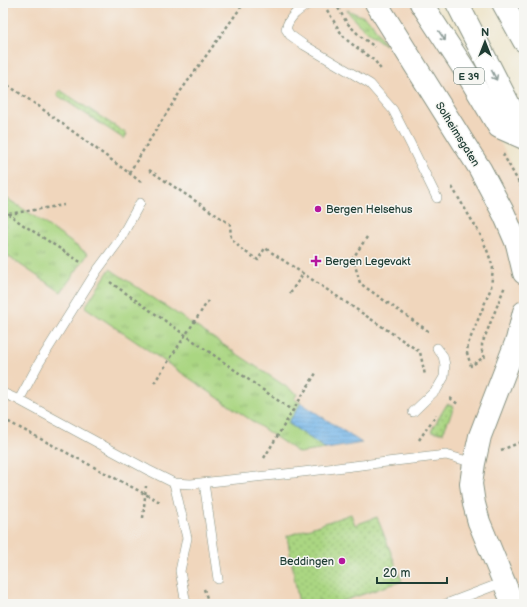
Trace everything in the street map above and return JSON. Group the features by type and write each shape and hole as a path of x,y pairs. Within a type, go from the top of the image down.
{"main road":[{"name":"Solheimsgaten","path":"376,3 480,170 504,214 517,244 524,273"},
{"name":"E 39","path":"421,3 468,75 500,128 524,138"},
{"name":"E 39","path":"458,3 524,134"},
{"path":"503,3 524,41"},
{"path":"513,604 480,522 474,504 471,484 480,436 517,340 524,312"}],"lane":[{"path":"310,3 290,18 286,29 290,35 304,45 370,84 393,110 437,198"},
{"path":"19,400 39,363 96,272 119,241 140,203"},
{"path":"412,412 437,389 444,377 445,365 443,356 437,348"},
{"path":"3,394 19,400 174,483 204,483 446,455 474,463"},
{"path":"174,483 187,538 180,571 186,604"},
{"path":"204,483 218,579"},
{"path":"446,604 504,582"}],"path":[{"path":"128,173 180,92 244,3"},
{"path":"335,3 338,7"},
{"path":"3,82 37,105 141,182"},
{"path":"149,170 230,224 231,238 241,249 258,260 265,248 420,352 426,376"},
{"path":"3,215 64,205"},
{"path":"3,210 96,272 293,411"},
{"path":"366,238 354,258 360,283 436,336"},
{"path":"290,293 303,274"},
{"path":"154,383 208,301"},
{"path":"471,366 484,357"},
{"path":"264,458 316,373"},
{"path":"448,397 459,405"},
{"path":"420,440 440,409"},
{"path":"3,418 164,505"},
{"path":"495,452 524,440"},
{"path":"143,518 148,470"}],"shaded area":[{"path":"3,3 424,3 524,186 524,604 3,604"}],"green space":[{"path":"347,10 364,17 371,22 385,45 359,25"},
{"path":"60,90 127,134 124,139 57,95"},
{"path":"3,196 88,254 61,292 3,253"},
{"path":"110,269 297,394 294,399 301,403 288,423 326,449 299,453 85,307"},
{"path":"447,404 454,407 443,433 431,431"},
{"path":"351,514 355,525 377,517 402,581 334,604 321,604 320,600 316,602 316,604 299,604 287,536"}],"water":[{"path":"301,403 362,443 326,449 288,423"}],"place":[{"name":"Bergen Helsehus","path":"318,209"},
{"name":"Bergen Legevakt","path":"316,261"},
{"name":"Beddingen","path":"342,561"}]}
